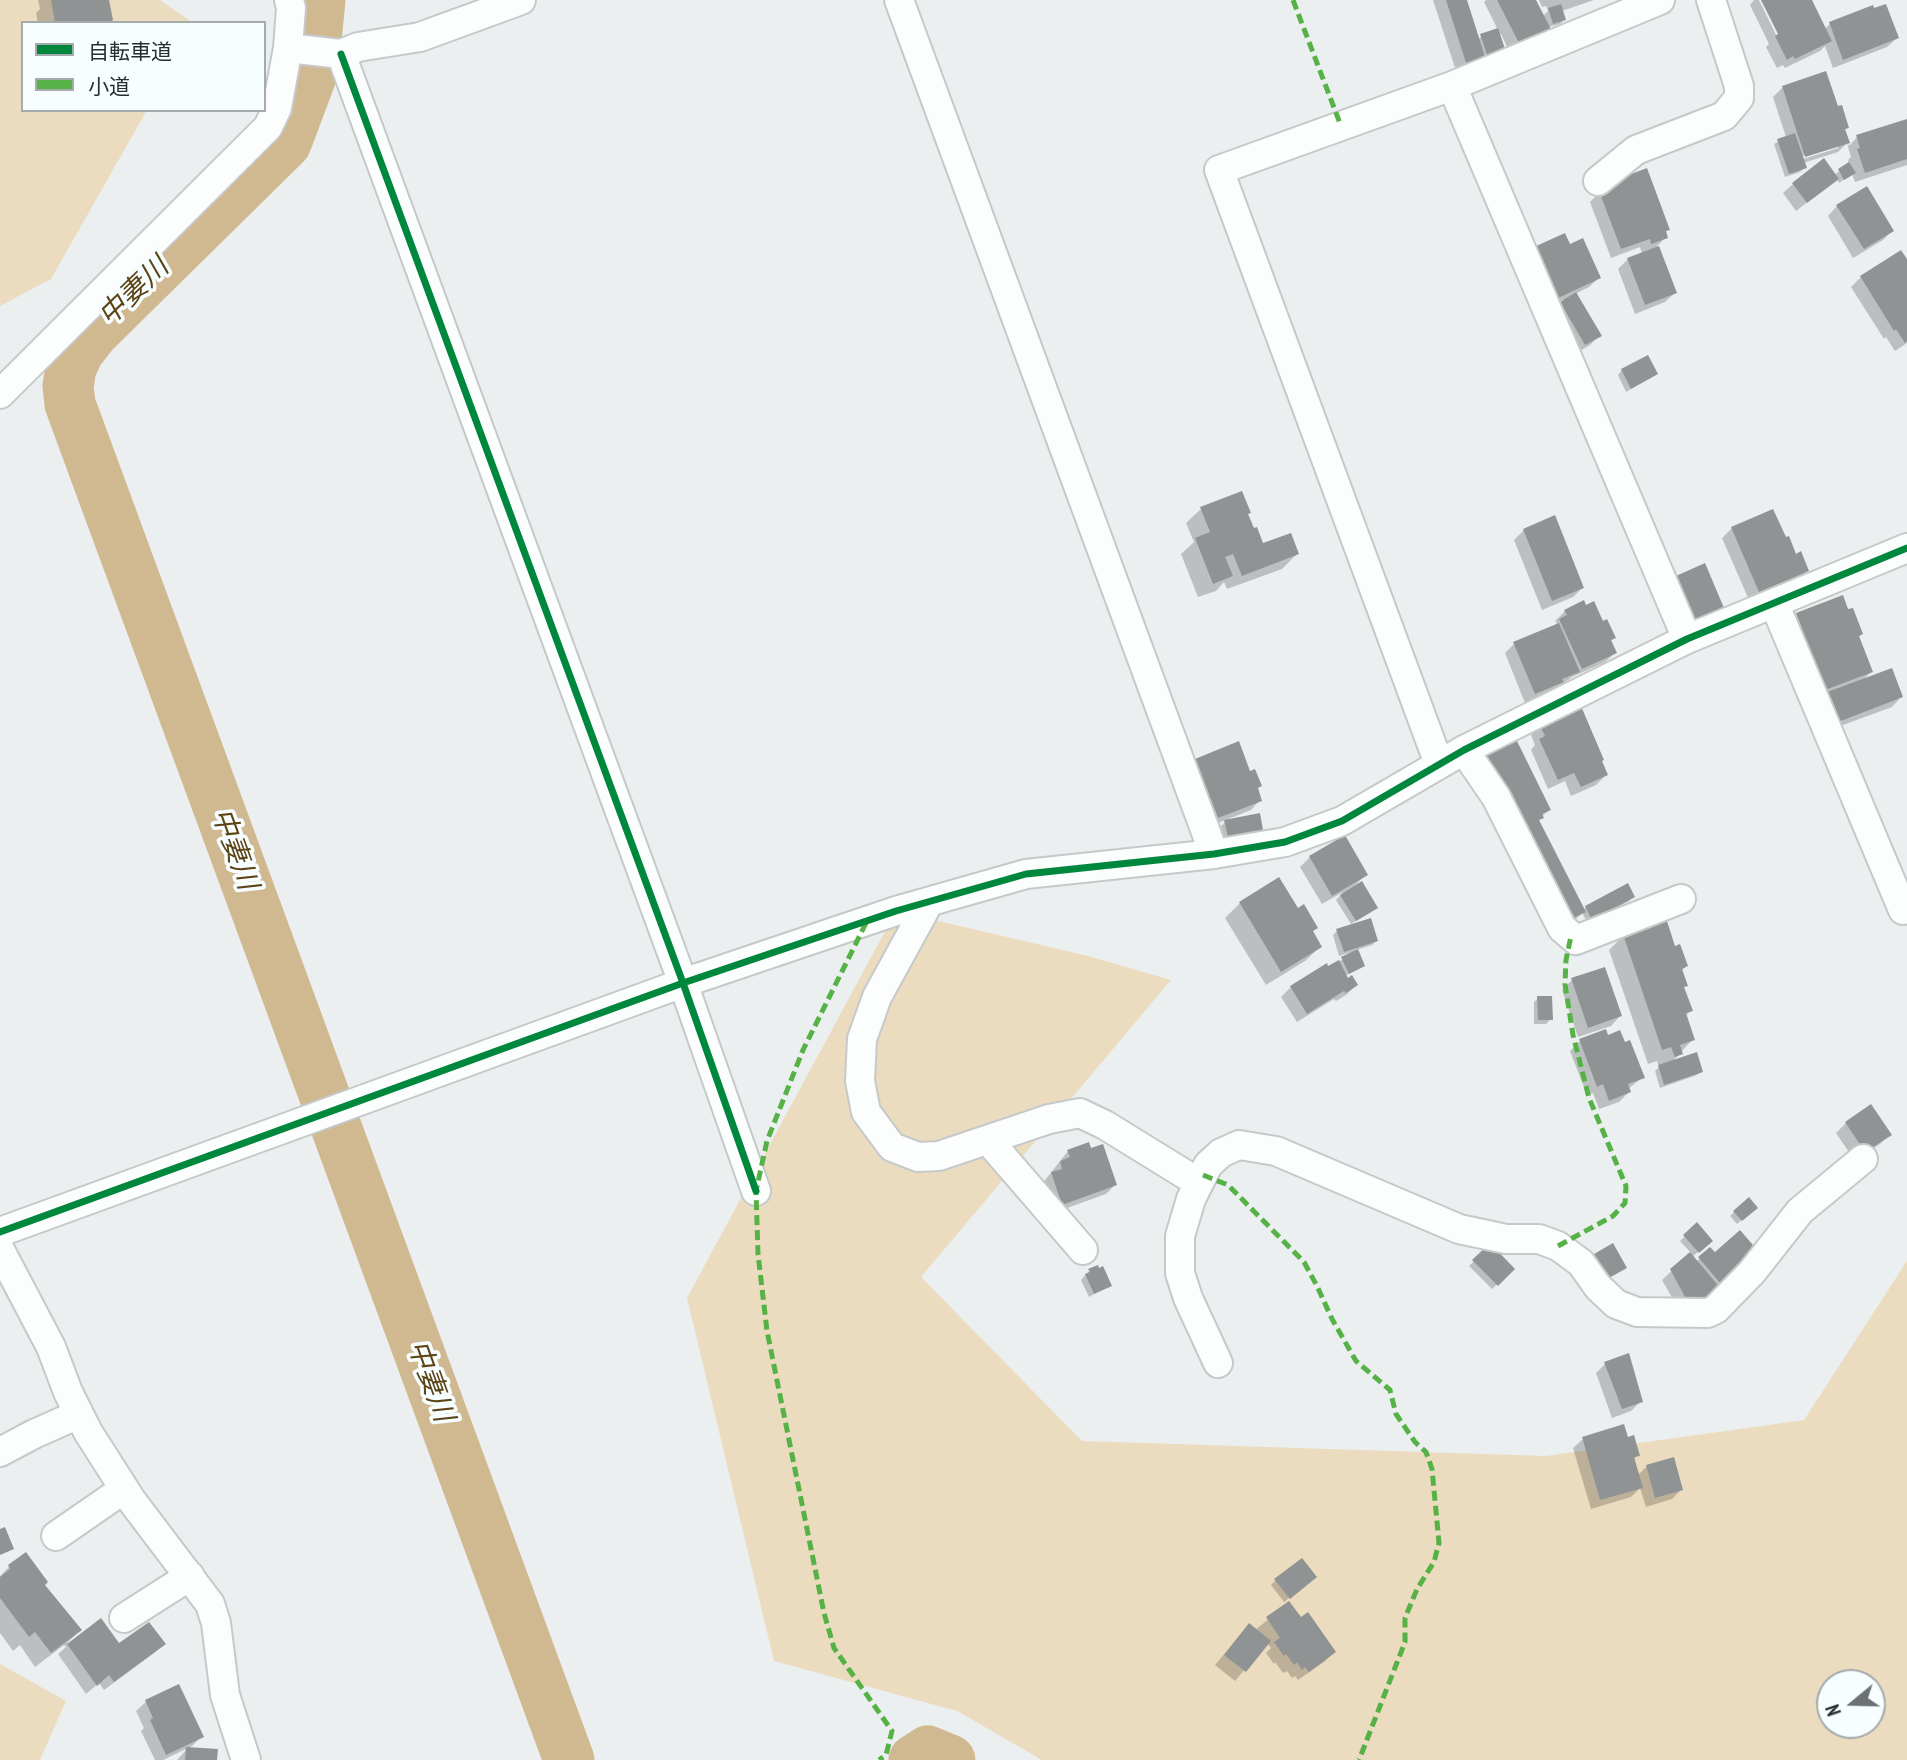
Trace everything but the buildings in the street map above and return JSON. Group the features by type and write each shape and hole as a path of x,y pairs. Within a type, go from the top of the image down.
{"street":[{"path":"289,0 313,51 683,983 756,1191"},
{"path":"313,51 420,37 521,0"},
{"path":"899,0 1214,854"},
{"path":"1439,764 1219,170 1452,86 1660,0"},
{"path":"1598,181 1636,150 1724,116 1739,98 1739,86 1711,0"},
{"path":"0,394 268,127 313,51"},
{"path":"1452,86 1687,639"},
{"path":"0,1232 683,983 929,902 1026,874 1214,854 1285,842 1342,821 1464,750 1687,639 1907,548"},
{"path":"1774,603 1903,910"},
{"path":"1464,750 1496,797 1562,928 1576,940 1681,899"},
{"path":"929,902 877,997 862,1039 860,1081 866,1112 892,1147 918,1157 939,1156 1049,1119 1080,1113 1105,1125 1199,1183"},
{"path":"988,1140 1083,1250"},
{"path":"1218,1363 1188,1298 1180,1273 1180,1236 1191,1199 1208,1165 1221,1153 1238,1145 1276,1151 1459,1229 1506,1239 1539,1238 1558,1246 1581,1263 1598,1287 1616,1304 1637,1312 1708,1313 1729,1297 1752,1272 1800,1211 1863,1160"},
{"path":"0,1250 51,1347 68,1392 88,1432 124,1489 210,1604 216,1623 225,1695 246,1760"},
{"path":"0,1452 79,1414"},
{"path":"57,1536 124,1489"},
{"path":"124,1618 190,1576"}],"shaded area":[{"path":"0,0 160,0 190,21 21,21 21,112 146,112 51,279 0,306"},
{"path":"896,911 1088,956 1171,980 921,1277 1082,1441 1546,1456 1804,1420 1907,1261 1907,1760 1042,1760 957,1711 774,1661 687,1298"},
{"path":"0,1664 66,1701 40,1760 0,1760"}],"waterway":[{"name":"中妻川","path":"320,0 313,71 286,143 93,333 79,351 71,368 68,386 70,404 569,1760"},
{"name":"中妻川","path":"914,1760 928,1751 950,1760"}],"marked path":[{"path":"1293,0 1341,126"},
{"path":"866,923 803,1050 767,1141 756,1191 758,1254 767,1331 824,1613 834,1648 892,1731 886,1755 879,1760"},
{"path":"1558,1246 1613,1216 1625,1203 1626,1186 1589,1098 1573,1035 1565,984 1571,936"},
{"path":"1203,1175 1228,1185 1304,1262 1356,1361 1390,1390 1396,1414 1415,1442 1426,1452 1432,1469 1439,1543 1434,1562 1417,1589 1405,1618 1405,1642 1359,1760"}],"cycle path":[{"path":"341,54 683,983 756,1191"},
{"path":"0,1232 683,983 896,911 1026,874 1214,854 1285,842 1342,821 1464,750 1687,639 1907,548"}]}
